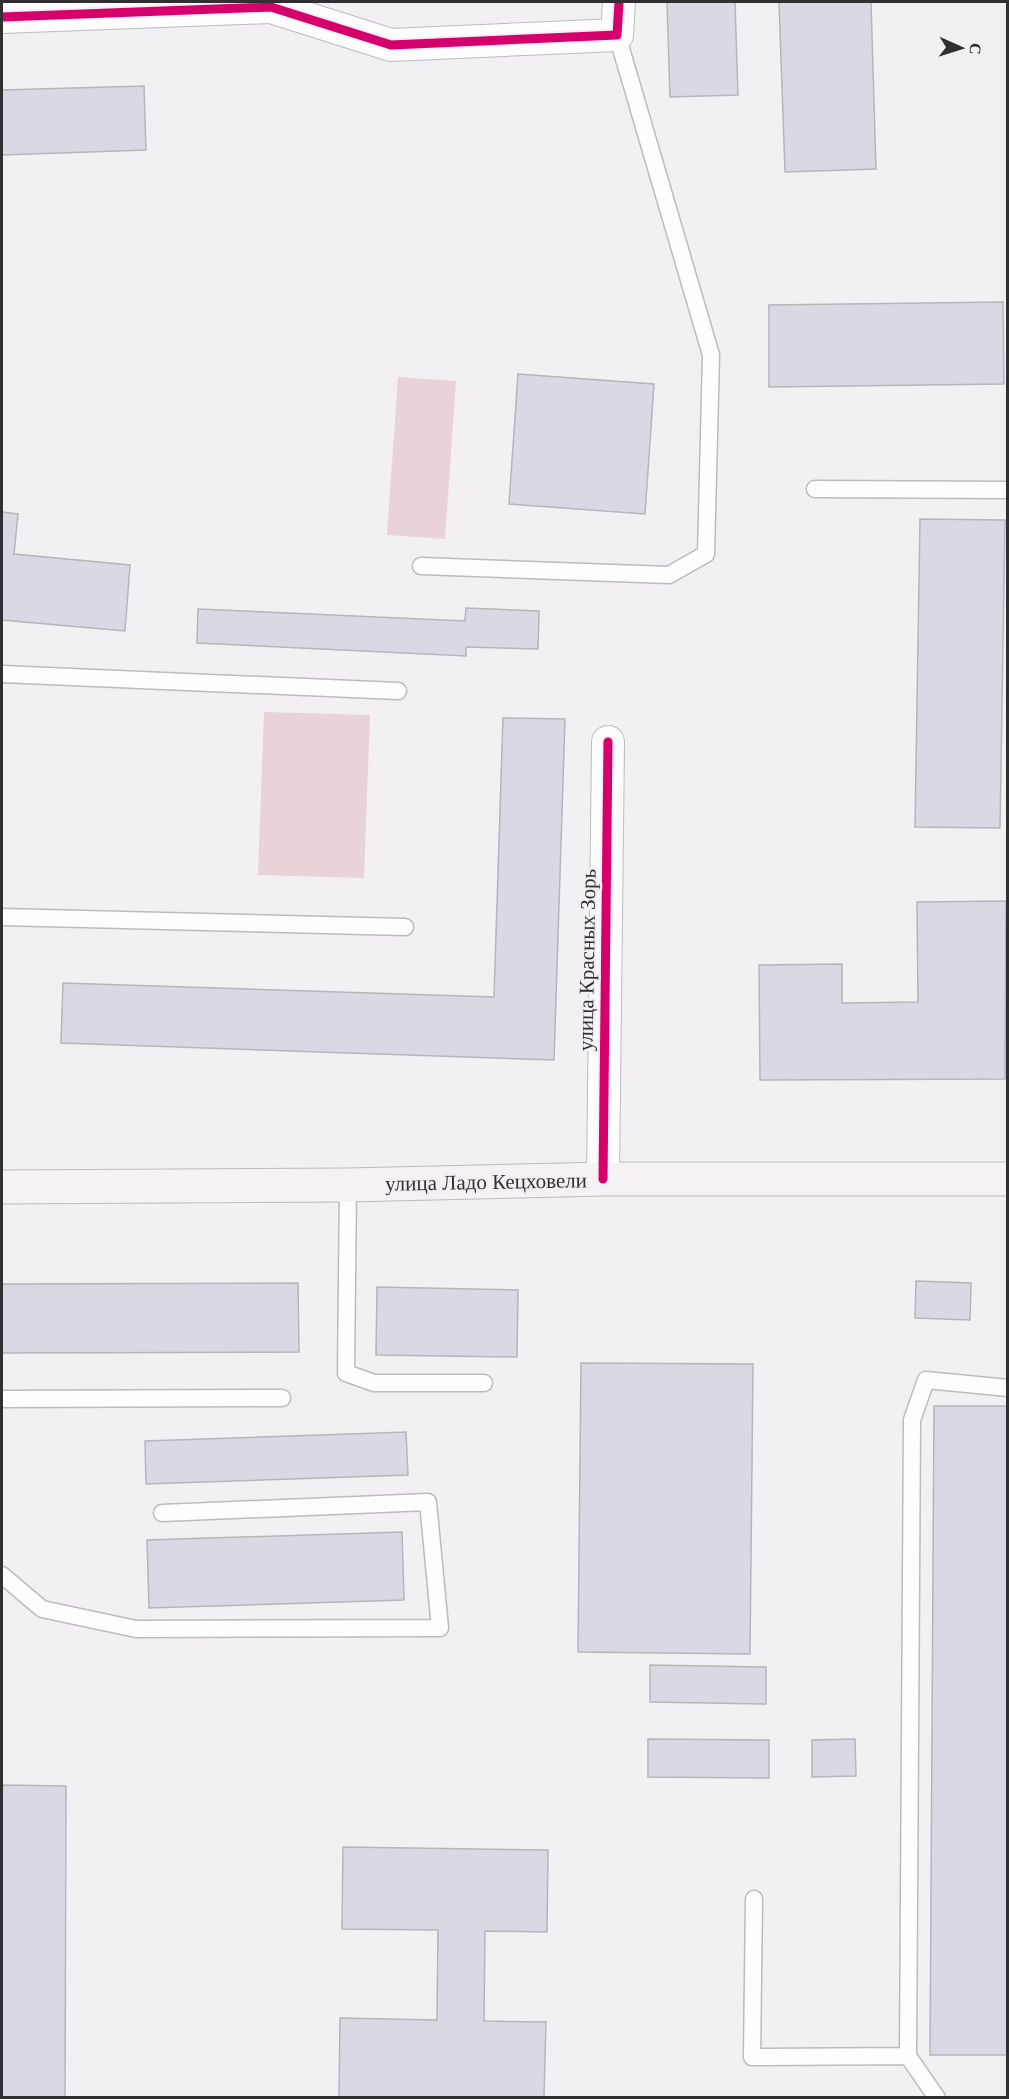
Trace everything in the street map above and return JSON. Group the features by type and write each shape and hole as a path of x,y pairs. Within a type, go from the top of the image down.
{"main road":[{"name":"улица Ладо Кецховели","path":"2,1187 348,1185 603,1179 1008,1179"}],"street":[{"path":"2,17 271,7 391,45 617,35 619,2"},
{"name":"улица Красных Зорь","path":"603,1179 608,742"}],"lane":[{"path":"421,566 669,575 706,554 711,355 617,35"},
{"path":"815,489 1008,490"},
{"path":"2,674 398,691"},
{"path":"2,917 405,927"},
{"path":"348,1185 346,1373 374,1383 484,1383"},
{"path":"937,2097 908,2056 912,1420 926,1380 1008,1388"},
{"path":"2,1399 282,1398"},
{"path":"2,1575 42,1609 136,1629 440,1628 428,1502 162,1513"},
{"path":"754,1899 752,2057 908,2056"}],"shaded area":[{"path":"398,377 456,381 445,539 387,535"},
{"path":"264,712 370,715 364,878 258,875"}],"building":[{"path":"667,2 735,2 738,95 670,97"},
{"path":"779,2 871,2 876,169 785,172"},
{"path":"144,86 146,150 2,155 2,90"},
{"path":"1003,302 1004,384 769,387 769,305"},
{"path":"518,374 654,384 645,514 509,504"},
{"path":"2,512 18,514 14,554 130,565 125,631 2,620"},
{"path":"920,519 1005,520 1000,828 915,827"},
{"path":"466,608 539,611 538,649 466,647 466,656 197,643 198,609 465,621"},
{"path":"503,718 565,719 554,1060 61,1043 63,983 494,997"},
{"path":"1006,901 1005,1079 760,1080 759,965 842,964 842,1003 918,1002 917,902"},
{"path":"916,1281 971,1283 970,1320 915,1318"},
{"path":"298,1283 299,1352 2,1353 2,1284"},
{"path":"377,1287 518,1290 517,1357 376,1355"},
{"path":"581,1363 753,1364 750,1654 578,1652"},
{"path":"934,1406 1008,1406 1008,2055 930,2055"},
{"path":"406,1432 408,1475 146,1484 145,1441"},
{"path":"402,1532 404,1600 149,1608 147,1540"},
{"path":"650,1665 766,1667 766,1704 650,1702"},
{"path":"648,1739 769,1740 769,1778 648,1777"},
{"path":"855,1739 856,1776 812,1777 812,1740"},
{"path":"2,1785 66,1786 65,2098 2,2098"},
{"path":"343,1847 548,1850 547,1932 485,1931 484,2021 546,2022 544,2098 339,2097 340,2018 437,2020 438,1930 342,1929"}],"cycle path":[{"path":"2,17 271,7 391,45 617,35 619,2"},
{"path":"603,1179 608,742"}]}
